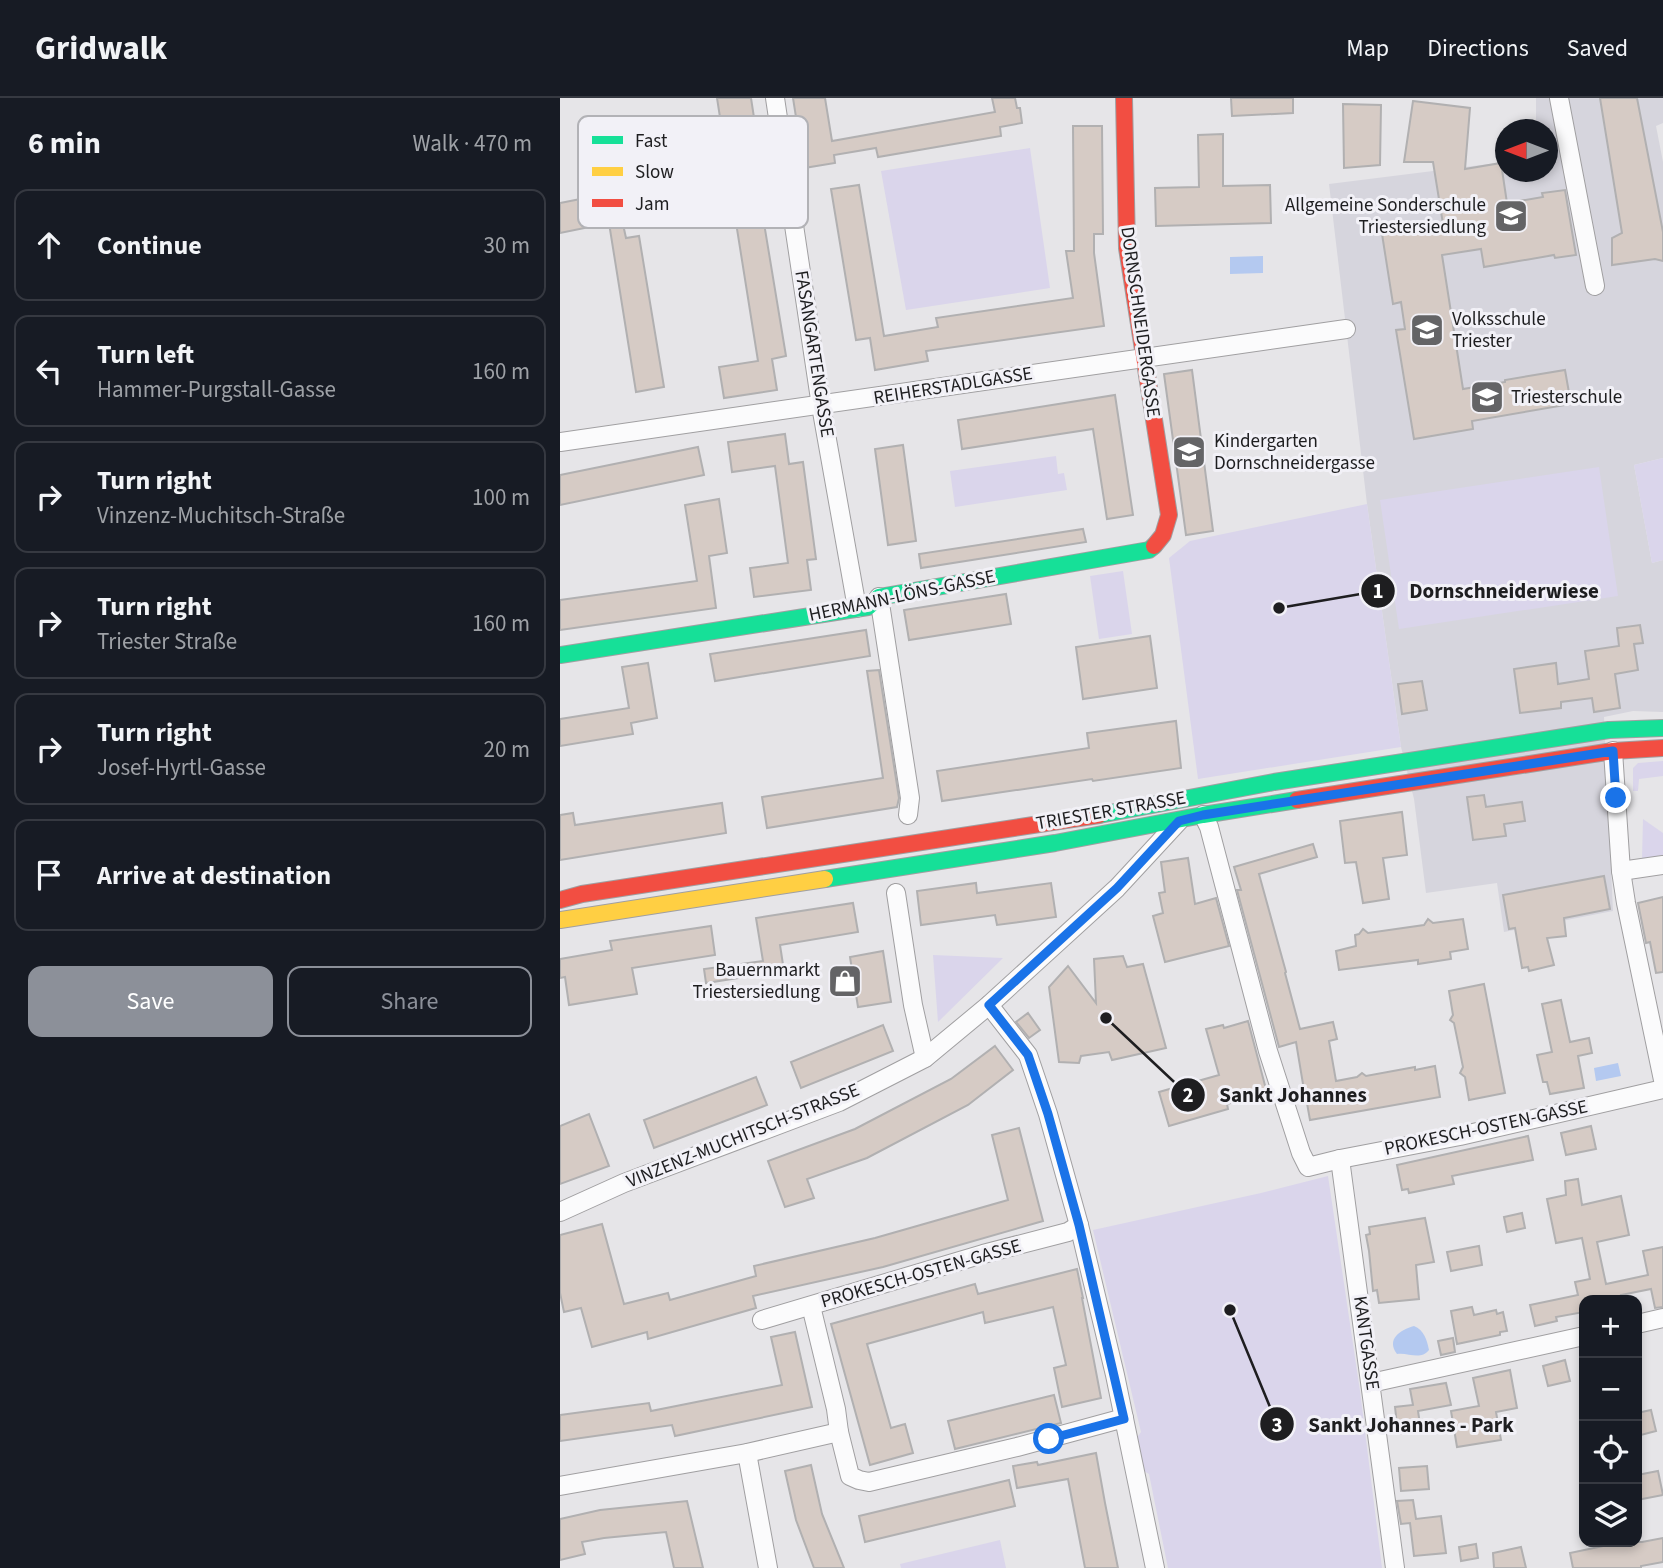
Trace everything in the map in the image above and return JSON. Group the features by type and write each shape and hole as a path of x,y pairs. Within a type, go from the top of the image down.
{"main road":[{"name":"DORNSCHNEIDERGASSE","path":"1124,98 1127,248 1169,515 1166,533 1159,543"},
{"name":"HERMANN-LÖNS-GASSE","path":"560,655 868,607 879,597 1149,551 1159,543"},
{"name":"TRIESTER STRASSE","path":"560,900 608,890 1067,821 1287,779 1609,730 1663,728"},
{"name":"TRIESTER STRASSE","path":"560,920 1028,848 1203,815 1613,751 1663,748"}],"street":[{"name":"FASANGARTENGASSE","path":"775,98 778,116"},
{"path":"1559,98 1595,286"},
{"name":"FASANGARTENGASSE","path":"794,228 821,406 857,608"},
{"name":"REIHERSTADLGASSE","path":"560,442 1346,329"},
{"path":"879,597 910,798 908,815"},
{"path":"1613,751 1626,906 1663,1080"},
{"name":"TRIESTER STRASSE","path":"1203,815 1209,827 1268,1051 1308,1167"},
{"name":"VINZENZ-MUCHITSCH-STRASSE","path":"560,1212 624,1183 839,1102 925,1058 989,1005 1117,888 1179,821"},
{"path":"1621,871 1663,864"},
{"path":"896,893 913,1005 925,1058"},
{"path":"989,1005 1028,1055 1048,1114 1079,1225 1155,1568"},
{"name":"PROKESCH-OSTEN-GASSE","path":"1308,1167 1460,1136 1663,1089"},
{"name":"KANTGASSE","path":"1340,1159 1395,1568"},
{"name":"PROKESCH-OSTEN-GASSE","path":"762,1320 1068,1232 1079,1225"},
{"path":"811,1306 850,1476 859,1480 869,1482 1124,1419"},
{"path":"1642,1323 1663,1318"},
{"path":"1371,1383 1579,1337"},
{"path":"560,1486 747,1453 839,1432"},
{"path":"747,1453 768,1568"}],"shaded area":[{"path":"1536,98 1663,98 1663,123 1656,126 1663,162 1663,458 1634,465 1652,563 1663,560 1663,712 1633,711 1604,717 1613,911 1504,932 1497,883 1426,893 1414,799 1401,747 1367,504 1329,184 1495,163 1495,182 1558,182 1558,119 1536,119"},
{"path":"1030,148 1050,288 906,310 881,171"},
{"path":"1056,456 1058,474 1064,473 1067,490 955,507 950,471"},
{"path":"1663,458 1663,560 1652,563 1634,465"},
{"path":"1599,467 1618,596 1399,629 1380,500"},
{"path":"1367,504 1401,747 1198,779 1169,558 1190,541"},
{"path":"1123,571 1132,634 1099,639 1090,576"},
{"path":"1663,761 1663,776 1639,779 1638,791 1633,791 1633,768 1638,763"},
{"path":"1643,819 1663,833 1663,855 1642,859"},
{"path":"933,955 1003,958 938,1022"},
{"path":"1328,1176 1360,1391 1382,1568 1168,1568 1149,1474 1142,1470 1136,1439 1141,1432 1093,1230"},
{"path":"1000,1540 1006,1568 901,1568 900,1564"}],"water":[{"path":"1263,256 1263,273 1230,274 1230,257"},
{"path":"1618,1063 1621,1076 1596,1081 1594,1068"},
{"path":"1414,1326 1423,1333 1429,1350 1418,1356 1397,1354 1393,1344 1396,1336"}],"building":[{"path":"717,98 751,98 754,116 720,116"},
{"path":"793,98 825,98 832,141 995,112 992,98 1015,98 1017,108 1020,108 1022,123 1000,127 1001,136 878,157 876,148 834,155 835,163 808,167 808,116 796,116"},
{"path":"1231,98 1293,98 1293,113 1232,116"},
{"path":"1600,98 1637,98 1663,232 1663,261 1655,259 1612,265 1612,238 1622,233"},
{"path":"1413,101 1470,108 1465,169 1495,164 1495,182 1504,182 1507,203 1543,197 1542,193 1565,190 1576,255 1555,258 1554,255 1484,267 1481,249 1442,255 1463,389 1565,370 1571,404 1472,421 1473,429 1414,439 1396,330 1405,329 1401,302 1393,304 1382,234 1443,224 1433,162 1404,162"},
{"path":"1343,104 1381,105 1380,165 1344,168"},
{"path":"1073,126 1102,126 1103,234 1094,234 1094,253 1104,326 926,351 928,361 875,370 870,338 856,340 831,189 859,185 884,336 938,327 936,318 1073,298 1066,251 1074,251"},
{"path":"1223,134 1223,186 1270,185 1271,223 1156,226 1155,188 1199,187 1198,135"},
{"path":"578,199 578,228 584,228 560,233 560,203"},
{"path":"610,228 624,228 626,238 639,236 664,387 636,392"},
{"path":"737,228 765,228 786,356 772,359 777,390 724,398 719,367 758,361"},
{"name":"Kindergarten Dornschneidergasse","path":"1192,370 1213,531 1186,535 1164,374"},
{"path":"1115,395 1133,515 1107,519 1093,429 962,449 958,420"},
{"path":"785,434 789,464 803,462 816,559 807,560 811,590 754,597 750,568 788,563 775,466 732,472 728,442"},
{"path":"903,445 916,541 888,545 875,449"},
{"path":"698,447 704,475 560,505 560,475"},
{"path":"719,499 727,553 709,556 716,608 560,630 560,600 697,581 685,505"},
{"path":"1083,529 1086,542 921,568 919,554"},
{"path":"1006,594 1011,624 909,640 904,610"},
{"path":"1640,625 1643,643 1634,644 1638,670 1615,674 1620,708 1594,712 1592,698 1561,702 1561,708 1520,713 1514,669 1556,663 1558,684 1589,679 1585,651 1619,646 1617,628"},
{"path":"866,630 870,656 715,681 710,654"},
{"path":"1150,636 1157,688 1083,699 1076,647"},
{"path":"648,663 657,718 631,723 633,734 560,746 560,719 629,708 622,667"},
{"path":"879,670 899,798 897,807 767,828 762,797 883,778 867,671"},
{"path":"1422,681 1427,710 1402,714 1398,684"},
{"path":"1176,721 1181,768 942,801 937,771 1089,748 1087,733"},
{"path":"1484,795 1486,807 1522,802 1525,821 1504,824 1506,836 1473,840 1467,797"},
{"path":"722,803 726,833 560,860 560,815 573,813 575,825"},
{"path":"1402,812 1407,855 1383,858 1389,899 1363,903 1356,862 1345,863 1340,821"},
{"path":"1313,844 1317,857 1259,874 1300,1029 1333,1022 1337,1039 1329,1041 1336,1081 1357,1077 1362,1073 1366,1076 1435,1066 1440,1097 1310,1120 1302,1088 1296,1042 1279,1047 1237,890 1241,890 1234,867"},
{"path":"1188,858 1195,904 1216,898 1229,946 1165,962 1153,916 1163,913 1159,893 1165,892 1161,862"},
{"path":"1604,876 1610,909 1564,918 1566,936 1547,938 1554,965 1529,971 1528,967 1522,968 1515,928 1509,929 1503,895"},
{"path":"976,883 977,893 1051,883 1056,917 997,925 995,915 921,925 917,891"},
{"path":"1663,897 1663,972 1656,973 1650,942 1646,943 1638,903"},
{"path":"853,903 858,932 780,945 784,971 706,983 704,969 763,961 756,918"},
{"path":"1428,919 1433,923 1463,919 1468,949 1450,952 1451,959 1418,964 1418,960 1339,970 1336,951 1356,946 1355,935 1363,929 1368,933 1424,925"},
{"path":"711,926 715,955 632,968 637,994 569,1005 565,977 560,978 560,959 612,950 610,941"},
{"path":"883,951 891,1002 858,1007 850,957"},
{"path":"1123,956 1127,967 1143,964 1166,1048 1112,1060 1109,1052 1081,1056 1079,1063 1059,1062 1049,987 1068,966 1096,1003 1094,959"},
{"path":"1484,984 1505,1093 1469,1100 1465,1077 1460,1073 1463,1067 1454,1023 1450,1020 1453,1015 1449,991"},
{"path":"1561,1000 1570,1042 1589,1038 1592,1053 1578,1056 1584,1088 1550,1094 1547,1082 1543,1082 1537,1055 1552,1052 1542,1004"},
{"path":"1028,1013 1040,1030 1029,1038 1016,1022"},
{"path":"1248,1021 1267,1093 1227,1104 1228,1109 1169,1126 1159,1092 1219,1075 1206,1029 1223,1025 1224,1028"},
{"path":"883,1025 893,1051 801,1088 791,1062"},
{"path":"995,1046 1013,1070 968,1105 867,1158 807,1179 814,1198 785,1207 768,1161 855,1129 951,1079"},
{"path":"756,1077 767,1105 654,1148 644,1120"},
{"path":"589,1114 609,1166 560,1184 560,1126"},
{"path":"1591,1126 1596,1149 1566,1155 1561,1133"},
{"path":"1019,1128 1043,1221 883,1267 753,1296 756,1308 648,1339 647,1332 592,1347 581,1308 564,1312 560,1293 560,1235 602,1224 624,1304 668,1293 670,1300 756,1276 754,1266 875,1238 1008,1200 992,1135"},
{"path":"1528,1136 1533,1160 1452,1176 1454,1184 1409,1193 1408,1189 1402,1190 1397,1165"},
{"path":"1578,1179 1582,1205 1621,1196 1629,1235 1597,1242 1606,1284 1648,1275 1643,1251 1663,1247 1663,1307 1655,1308 1651,1289 1621,1295 1579,1295 1579,1313 1556,1317 1557,1321 1535,1326 1530,1305 1578,1295 1575,1282 1590,1279 1582,1238 1556,1243 1547,1199 1566,1195 1565,1181"},
{"path":"1522,1213 1525,1228 1507,1232 1504,1217"},
{"path":"1425,1218 1434,1262 1416,1265 1419,1299 1379,1303 1377,1290 1373,1291 1366,1235 1370,1234 1369,1227"},
{"path":"1479,1246 1482,1265 1451,1271 1447,1252"},
{"path":"1077,1269 1101,1398 1062,1407 1054,1368 1066,1365 1053,1307 985,1323 983,1312 867,1344 891,1428 905,1424 913,1453 870,1465 831,1324 975,1284 978,1294"},
{"path":"1472,1307 1474,1315 1496,1310 1497,1314 1503,1312 1507,1331 1500,1332 1500,1335 1457,1344 1451,1311"},
{"path":"795,1332 812,1407 675,1436 672,1425 560,1441 560,1415 649,1403 651,1411 782,1385 771,1337"},
{"path":"1453,1338 1455,1352 1441,1355 1438,1341"},
{"path":"1565,1360 1570,1381 1548,1386 1543,1366"},
{"path":"1510,1370 1517,1408 1496,1412 1501,1440 1457,1447 1451,1411 1479,1406 1473,1378"},
{"path":"1446,1383 1451,1405 1418,1411 1421,1431 1398,1434 1395,1407 1413,1405 1410,1389"},
{"path":"1054,1395 1061,1423 955,1449 948,1421"},
{"path":"1651,1410 1656,1431 1642,1435 1642,1412"},
{"path":"1096,1453 1118,1568 1085,1568 1068,1479 1017,1488 1013,1466 1037,1462 1038,1465"},
{"path":"811,1465 822,1514 844,1568 814,1568 796,1520 785,1471"},
{"path":"1427,1466 1429,1489 1401,1491 1399,1468"},
{"path":"1658,1471 1663,1495 1642,1499 1642,1474"},
{"path":"1009,1480 1015,1506 865,1542 859,1516"},
{"path":"1413,1500 1416,1519 1441,1516 1446,1553 1414,1556 1410,1523 1401,1524 1397,1501"},
{"path":"687,1501 703,1568 674,1568 666,1532 582,1542 585,1554 560,1560 560,1519 600,1510"},
{"path":"1663,1538 1663,1562 1641,1568 1573,1568 1570,1553 1598,1547 1642,1547 1642,1542"},
{"path":"1476,1544 1478,1558 1461,1561 1459,1547"},
{"path":"1521,1547 1526,1568 1494,1568 1493,1553"}],"traffic: fast":[{"path":"560,655 868,607 879,597 1149,550 1154,546"},
{"path":"1099,815 1274,782 1609,730 1663,728"},
{"path":"825,879 1055,843 1297,800"}],"traffic: slow":[{"path":"560,920 825,879"}],"traffic: jam":[{"path":"1124,98 1127,248 1169,515 1163,535 1154,546"},
{"path":"1297,800 1613,751 1663,748"},
{"path":"560,900 582,894 1099,815"}],"place":[{"name":"Allgemeine Sonderschule Triestersiedlung","path":"1511,216"},
{"name":"Volksschule Triester","path":"1427,330"},
{"name":"Triesterschule","path":"1487,397"},
{"name":"Kindergarten Dornschneidergasse","path":"1189,452"},
{"name":"Dornschneiderwiese","path":"1279,608"},
{"name":"Bauernmarkt Triestersiedlung","path":"845,981"},
{"name":"Sankt Johannes","path":"1106,1018"},
{"name":"Sankt Johannes - Park","path":"1230,1310"}],"route":[{"path":"1049,1439 1124,1419 1079,1225 1048,1114 1028,1055 989,1005 1117,888 1179,821 1419,780 1613,751 1616,798"}]}
